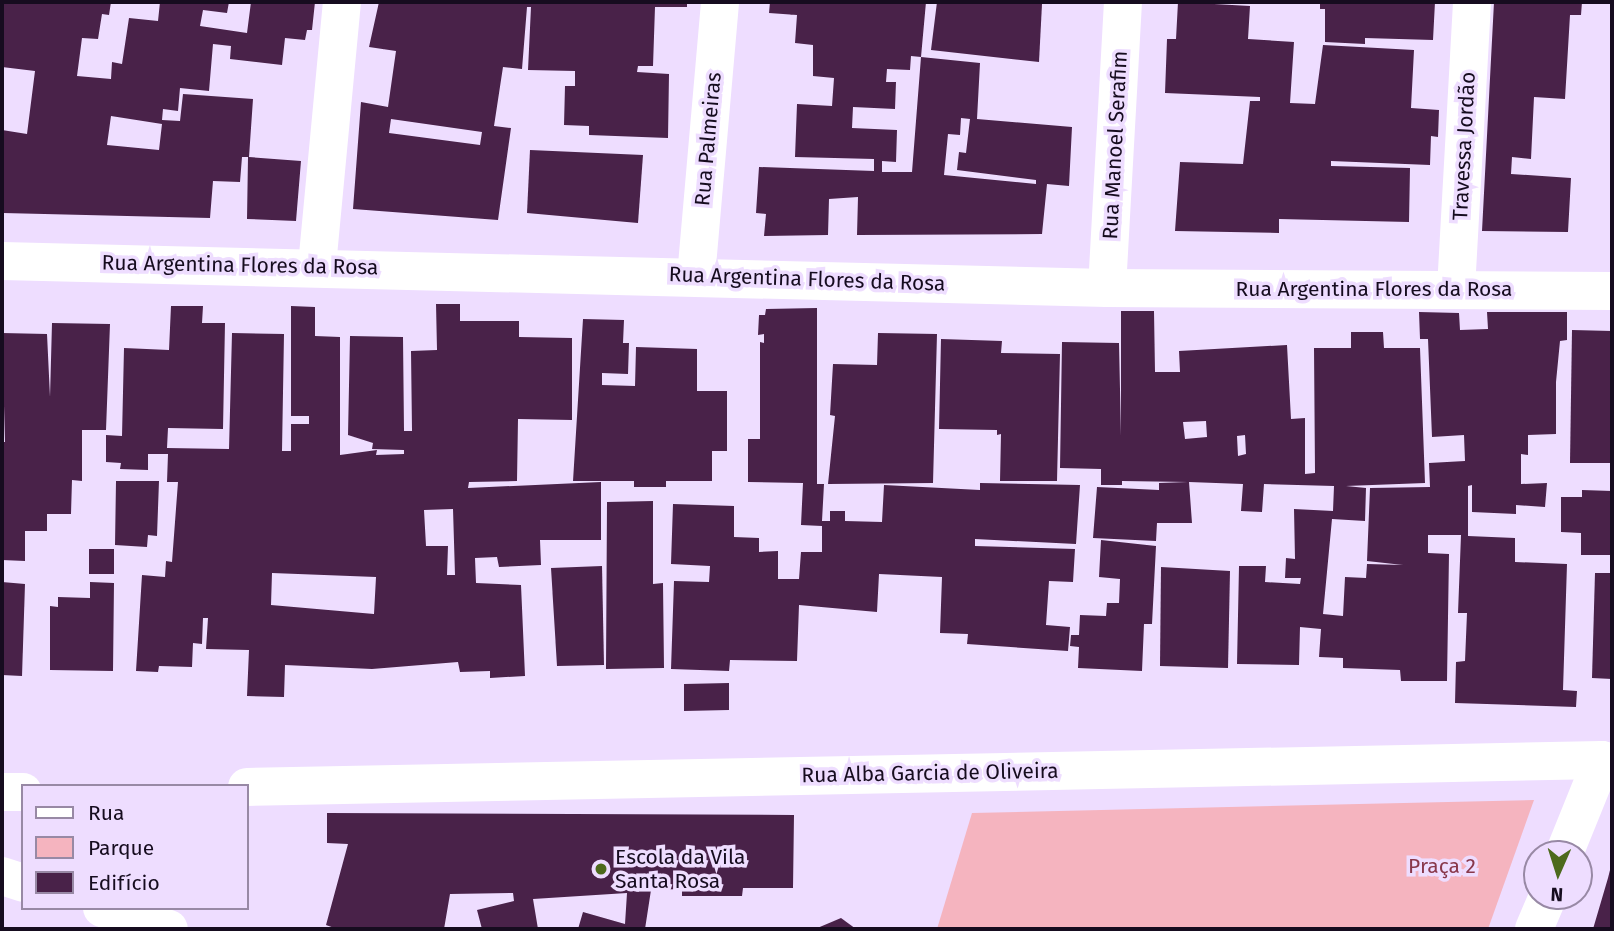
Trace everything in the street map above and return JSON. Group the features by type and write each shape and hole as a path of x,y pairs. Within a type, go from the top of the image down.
{"street":[{"path":"317,266 342,2"},
{"name":"Rua Palmeiras","path":"696,276 720,2"},
{"name":"Rua Manoel Serafim","path":"1107,288 1123,2"},
{"name":"Travessa Jordão","path":"1456,289 1472,2"},
{"name":"Rua Argentina Flores da Rosa","path":"2,261 317,266 1107,288 1612,291"},
{"path":"1570,840 1607,761"},
{"name":"Rua Alba Garcia de Oliveira","path":"248,787 1607,761"},
{"path":"2,792 21,792"},
{"path":"2,876 21,882"},
{"path":"108,910 169,929"},
{"path":"1535,929 1542,910"}],"green space":[{"name":"Praça 2","path":"1534,800 1488,929 937,929 972,813"}],"building":[{"path":"2,2 111,2 109,15 102,14 98,39 82,38 77,76 111,79 112,62 122,64 129,18 158,21 160,2 229,2 227,13 203,10 200,26 247,33 251,2 315,2 312,30 307,30 305,40 285,38 282,65 230,59 231,46 213,44 209,91 180,88 178,111 163,109 162,120 180,121 183,94 253,99 249,157 301,161 296,221 247,219 248,157 242,157 240,182 213,181 210,218 3,213 2,130 27,134 35,71 2,67","holes":["111,116 162,124 159,150 107,145"]},
{"path":"379,2 687,2 687,7 655,7 653,66 638,66 637,72 669,74 668,138 589,135 589,126 564,125 565,86 575,86 575,71 528,70 531,7 527,7 522,69 503,67 494,126 511,128 498,220 353,209 361,102 388,107 396,51 369,47","holes":["391,119 482,132 480,145 389,133"]},
{"path":"770,2 926,2 921,57 980,63 977,119 1072,127 1069,186 1047,184 1042,234 857,235 858,197 829,199 828,235 764,236 766,214 756,213 759,167 874,171 874,159 795,157 797,104 832,106 834,78 813,76 813,45 795,43 797,15 769,13","holes":["911,56 921,57 912,172 882,172 882,161 896,162 897,130 852,128 853,107 895,109 896,82 886,82 887,69 910,70","961,118 970,119 966,153 959,152 957,170 1036,180 1036,184 944,175 948,134 960,135"]},
{"path":"937,2 1042,4 1039,62 931,50"},
{"path":"1178,2 1250,6 1248,39 1294,42 1290,103 1315,104 1323,45 1414,50 1411,108 1439,110 1438,137 1431,136 1430,165 1331,161 1331,166 1410,168 1409,222 1279,219 1279,233 1175,231 1180,162 1243,164 1250,101 1260,101 1260,97 1165,93 1167,39 1176,39"},
{"path":"1320,2 1435,2 1433,40 1365,38 1365,44 1325,42 1325,9 1320,9"},
{"path":"1494,2 1582,2 1581,15 1570,15 1565,99 1534,97 1531,159 1512,157 1511,174 1571,178 1568,232 1482,231"},
{"path":"530,150 643,155 638,223 527,213"},
{"path":"436,304 460,304 460,321 519,321 519,337 572,338 572,420 518,419 517,481 469,482 468,488 601,482 601,540 540,540 541,565 499,567 497,557 475,558 476,583 521,585 525,676 490,678 490,671 460,672 458,662 372,669 285,665 284,697 247,696 249,650 206,649 208,618 203,618 202,644 193,643 192,667 159,666 158,672 136,671 142,575 165,577 166,561 172,562 178,482 167,482 168,454 148,454 148,470 120,469 121,463 106,462 106,435 122,436 124,348 169,350 171,306 203,306 202,323 225,323 223,429 168,428 167,448 229,449 232,333 284,334 282,451 291,451 291,424 309,424 309,416 291,416 291,306 315,307 315,336 340,337 340,455 377,450 376,455 404,454 404,450 372,449 373,443 348,435 350,336 403,337 404,431 412,431 411,351 437,350","holes":["453,509 455,575 447,575 448,546 426,546 424,510","272,573 376,577 374,614 271,605"]},
{"path":"817,308 817,484 824,484 822,521 830,521 830,511 845,511 845,521 882,522 884,485 980,490 980,483 1080,485 1076,544 975,539 975,546 1075,549 1073,582 1049,581 1046,625 1070,627 1068,651 967,644 968,634 940,633 942,577 879,574 877,612 799,605 797,661 730,660 729,671 671,669 674,581 709,582 710,566 671,564 673,504 734,506 734,537 759,538 759,552 778,551 778,579 799,579 801,552 822,552 822,526 801,525 803,483 748,482 748,439 760,439 760,342 764,343 764,334 758,335 759,315 765,315 766,309"},
{"path":"1121,311 1154,311 1155,372 1180,372 1179,351 1287,345 1291,419 1305,418 1305,474 1315,473 1314,348 1351,348 1351,332 1383,332 1384,348 1420,348 1425,483 1346,486 1366,488 1365,521 1332,519 1323,614 1343,616 1345,577 1366,578 1367,564 1403,565 1367,561 1370,488 1430,487 1429,463 1465,461 1464,435 1432,437 1428,339 1420,339 1419,312 1459,313 1460,330 1488,329 1487,312 1567,312 1567,340 1560,341 1556,382 1556,434 1528,435 1528,455 1521,454 1521,484 1547,483 1545,507 1516,505 1516,514 1472,512 1472,485 1468,486 1468,536 1515,538 1515,562 1567,564 1563,690 1577,691 1576,707 1455,703 1456,662 1465,661 1467,613 1458,613 1461,535 1428,535 1428,553 1449,554 1447,681 1401,681 1400,670 1343,668 1343,658 1319,657 1321,629 1300,627 1299,665 1237,664 1239,566 1266,566 1265,582 1300,584 1301,578 1285,578 1286,558 1295,559 1294,509 1333,511 1334,486 1264,484 1262,512 1241,511 1243,484 1189,482 1192,523 1157,523 1156,541 1093,538 1097,487 1159,490 1159,483 1188,482 1122,481 1122,485 1101,485 1101,469 1060,468 1062,342 1119,343 1121,436","holes":["1206,421 1207,437 1185,439 1183,422","1245,435 1246,454 1238,456 1237,436"]},
{"path":"583,319 624,320 623,343 629,343 628,374 602,373 602,385 635,386 636,347 697,349 697,391 727,391 727,451 712,451 712,481 666,481 666,487 634,487 634,481 573,481"},
{"path":"52,323 110,324 106,430 82,430 82,481 72,480 71,514 47,514 47,531 25,531 25,561 2,560 2,442 5,442 2,333 47,334 50,397"},
{"path":"1572,330 1612,331 1612,463 1570,463"},
{"path":"878,333 937,334 933,483 828,484 835,416 830,415 833,364 877,365"},
{"path":"941,339 1002,341 1001,353 1060,354 1057,481 1000,481 1001,434 997,435 997,430 939,429"},
{"path":"116,481 159,481 157,536 148,535 147,547 115,545"},
{"path":"1582,490 1612,491 1612,555 1581,555 1581,533 1561,532 1561,497 1582,497"},
{"path":"653,501 653,584 663,583 664,668 606,669 607,502"},
{"path":"1101,540 1156,546 1152,624 1144,624 1142,671 1078,668 1079,647 1070,646 1071,635 1079,635 1080,615 1106,616 1107,603 1119,603 1120,579 1099,577"},
{"path":"89,549 114,549 114,574 89,574"},
{"path":"602,566 604,665 557,666 551,568"},
{"path":"1161,567 1230,571 1228,668 1160,666"},
{"path":"1595,573 1612,573 1612,679 1592,678"},
{"path":"2,582 25,584 22,676 2,675"},
{"path":"90,582 114,583 113,671 50,670 50,606 58,607 58,597 90,598"},
{"path":"729,683 729,710 684,711 684,684"},
{"path":"327,813 794,815 793,888 743,888 742,896 682,896 682,889 651,890 645,929 578,929 583,912 625,924 627,893 533,899 538,929 482,929 477,910 514,901 513,893 450,894 444,929 337,929 326,925 348,844 327,843"},
{"path":"1611,866 1612,929 1593,929 1608,878"},
{"path":"841,918 856,929 815,929"}],"place":[{"name":"Escola da Vila Santa Rosa","path":"601,869"}]}
